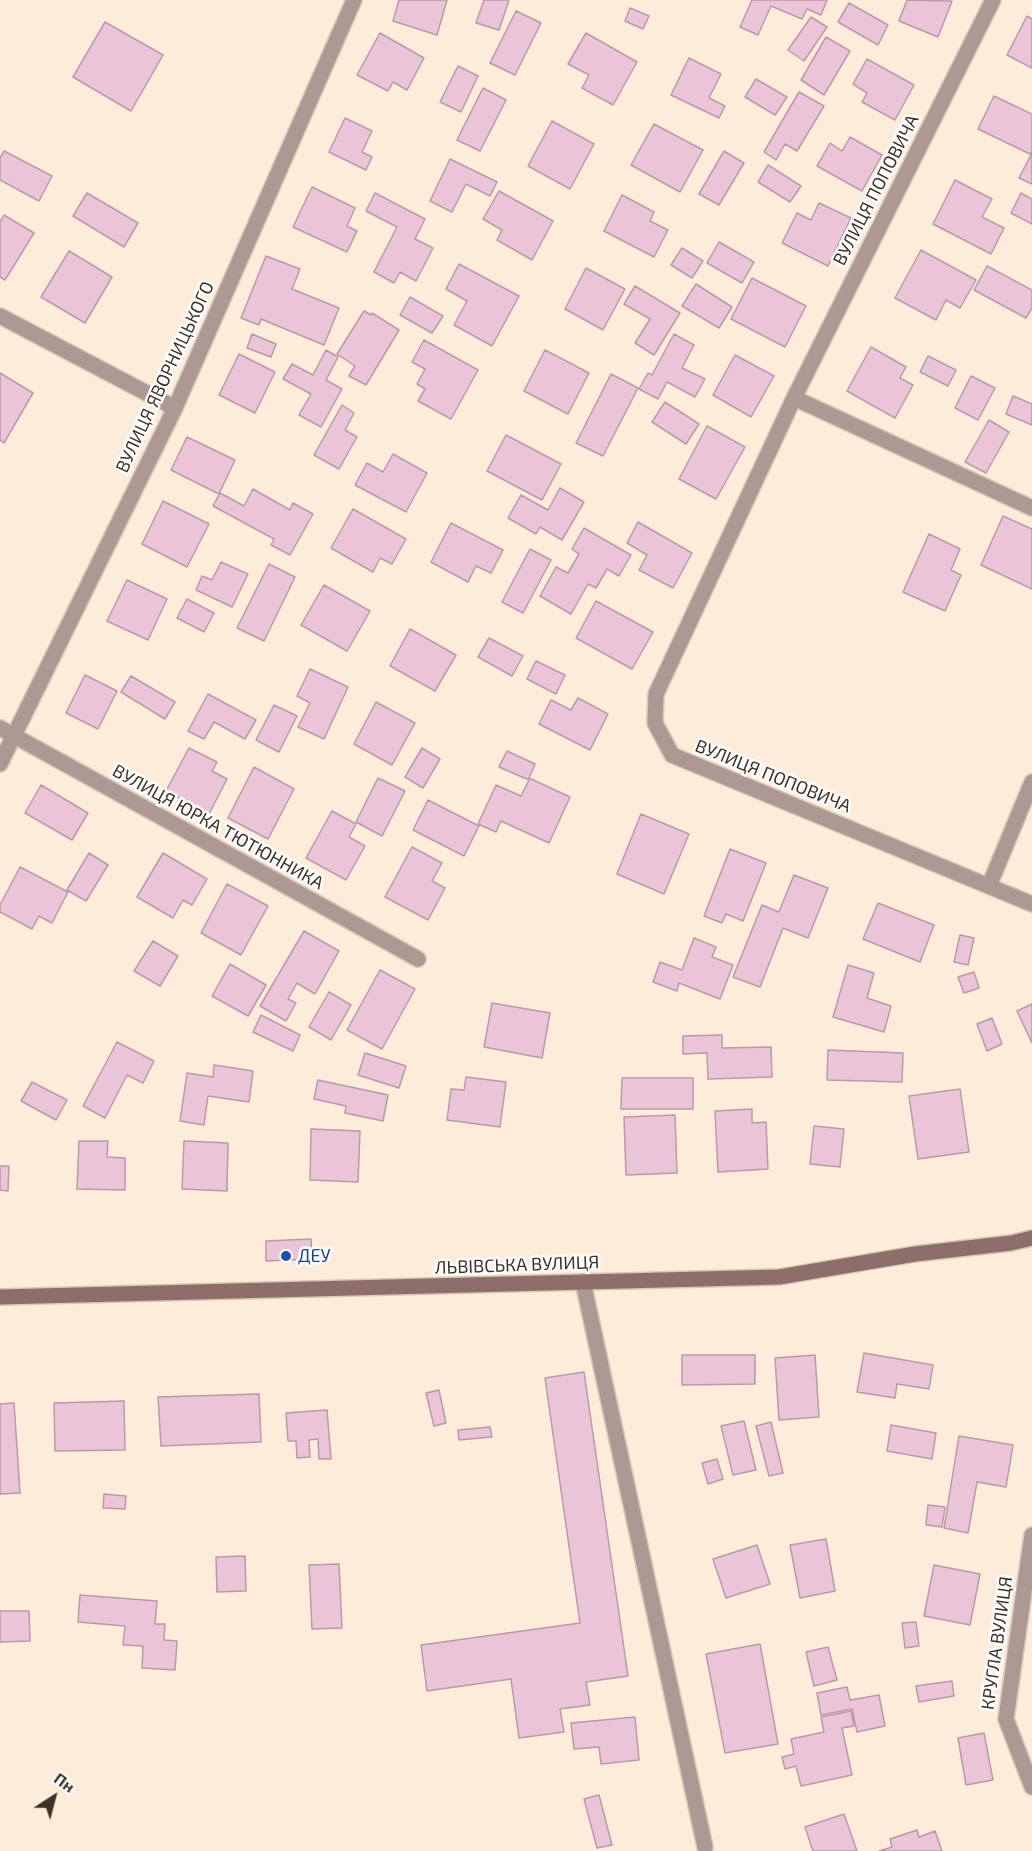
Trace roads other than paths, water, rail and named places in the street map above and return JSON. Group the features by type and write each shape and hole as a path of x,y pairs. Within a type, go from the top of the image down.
{"main road":[{"name":"ЛЬВІВСЬКА ВУЛИЦЯ","path":"0,1297 779,1277 915,1254 1011,1243 1032,1238"}],"street":[{"name":"ВУЛИЦЯ ПОПОВИЧА","path":"993,0 794,398 656,694 655,723 672,755 1032,904"},
{"name":"ВУЛИЦЯ ЯВОРНИЦЬКОГО","path":"0,764 175,408 348,2"},
{"path":"0,316 175,408"},
{"path":"794,398 1032,508"},
{"name":"ВУЛИЦЯ ЮРКА ТЮТЮННИКА","path":"0,729 418,959"},
{"path":"989,886 1032,782"},
{"path":"583,1282 705,1846"},
{"name":"КРУГЛА ВУЛИЦЯ","path":"1032,1535 1006,1719 1032,1787"}],"place":[{"name":"ДЕУ","path":"286,1256"}]}
